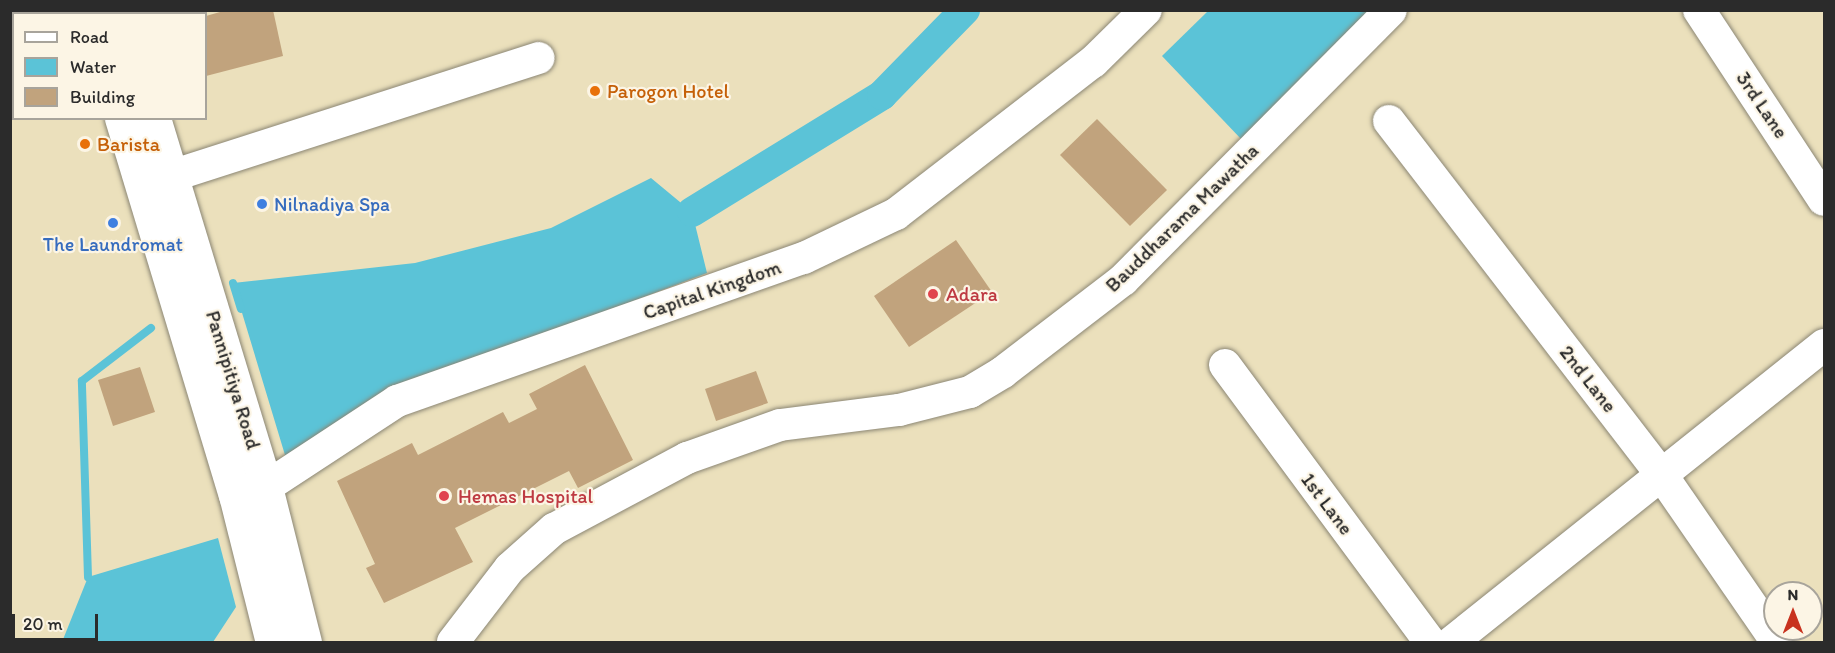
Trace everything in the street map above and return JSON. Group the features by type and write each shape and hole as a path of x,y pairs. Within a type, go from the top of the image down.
{"main road":[{"name":"Pannipitiya Road","path":"122,120 250,491 305,642"},
{"name":"Pannipitiya Road","path":"155,120 171,176 250,491 272,642"}],"street":[{"name":"Capital Kingdom","path":"250,491 397,401 804,258 896,214 1093,62 1146,10"},
{"name":"Bauddharama Mawatha","path":"453,642 510,568 554,529 687,458 780,424 899,410 970,392 1003,372 1123,280 1391,10"},
{"name":"3rd Lane","path":"1699,10 1824,200"},
{"path":"171,176 538,58"},
{"name":"2nd Lane","path":"1389,121 1661,474 1777,642"},
{"path":"1452,642 1824,345"},
{"name":"1st Lane","path":"1225,365 1430,642"}],"water":[{"path":"1208,11 1374,11 1242,140 1162,56"},
{"path":"651,178 692,212 707,273 404,388 288,465 233,283 415,263 551,228"},
{"path":"218,538 236,607 213,642 62,642 88,577"}],"building":[{"path":"227,10 273,10 283,56 207,76 207,16"},
{"path":"1097,119 1167,190 1130,226 1060,155"},
{"name":"Adara","path":"956,240 992,292 909,347 874,296"},
{"path":"585,365 633,460 578,488 569,471 455,528 473,562 384,603 366,568 375,564 337,481 412,443 418,455 503,412 509,423 537,409 529,394"},
{"path":"140,367 155,412 113,426 98,380"},
{"path":"756,371 768,403 716,421 705,389"}],"waterway":[{"path":"692,212 882,95 965,10"},
{"path":"233,283 241,309"},
{"path":"88,577 82,381 151,328"}],"place":[{"name":"Parogon Hotel","path":"595,91"},
{"name":"Barista","path":"85,144"},
{"name":"Nilnadiya Spa","path":"262,204"},
{"name":"The Laundromat","path":"113,223"},
{"name":"Adara","path":"933,294"},
{"name":"Hemas Hospital","path":"444,496"}]}
